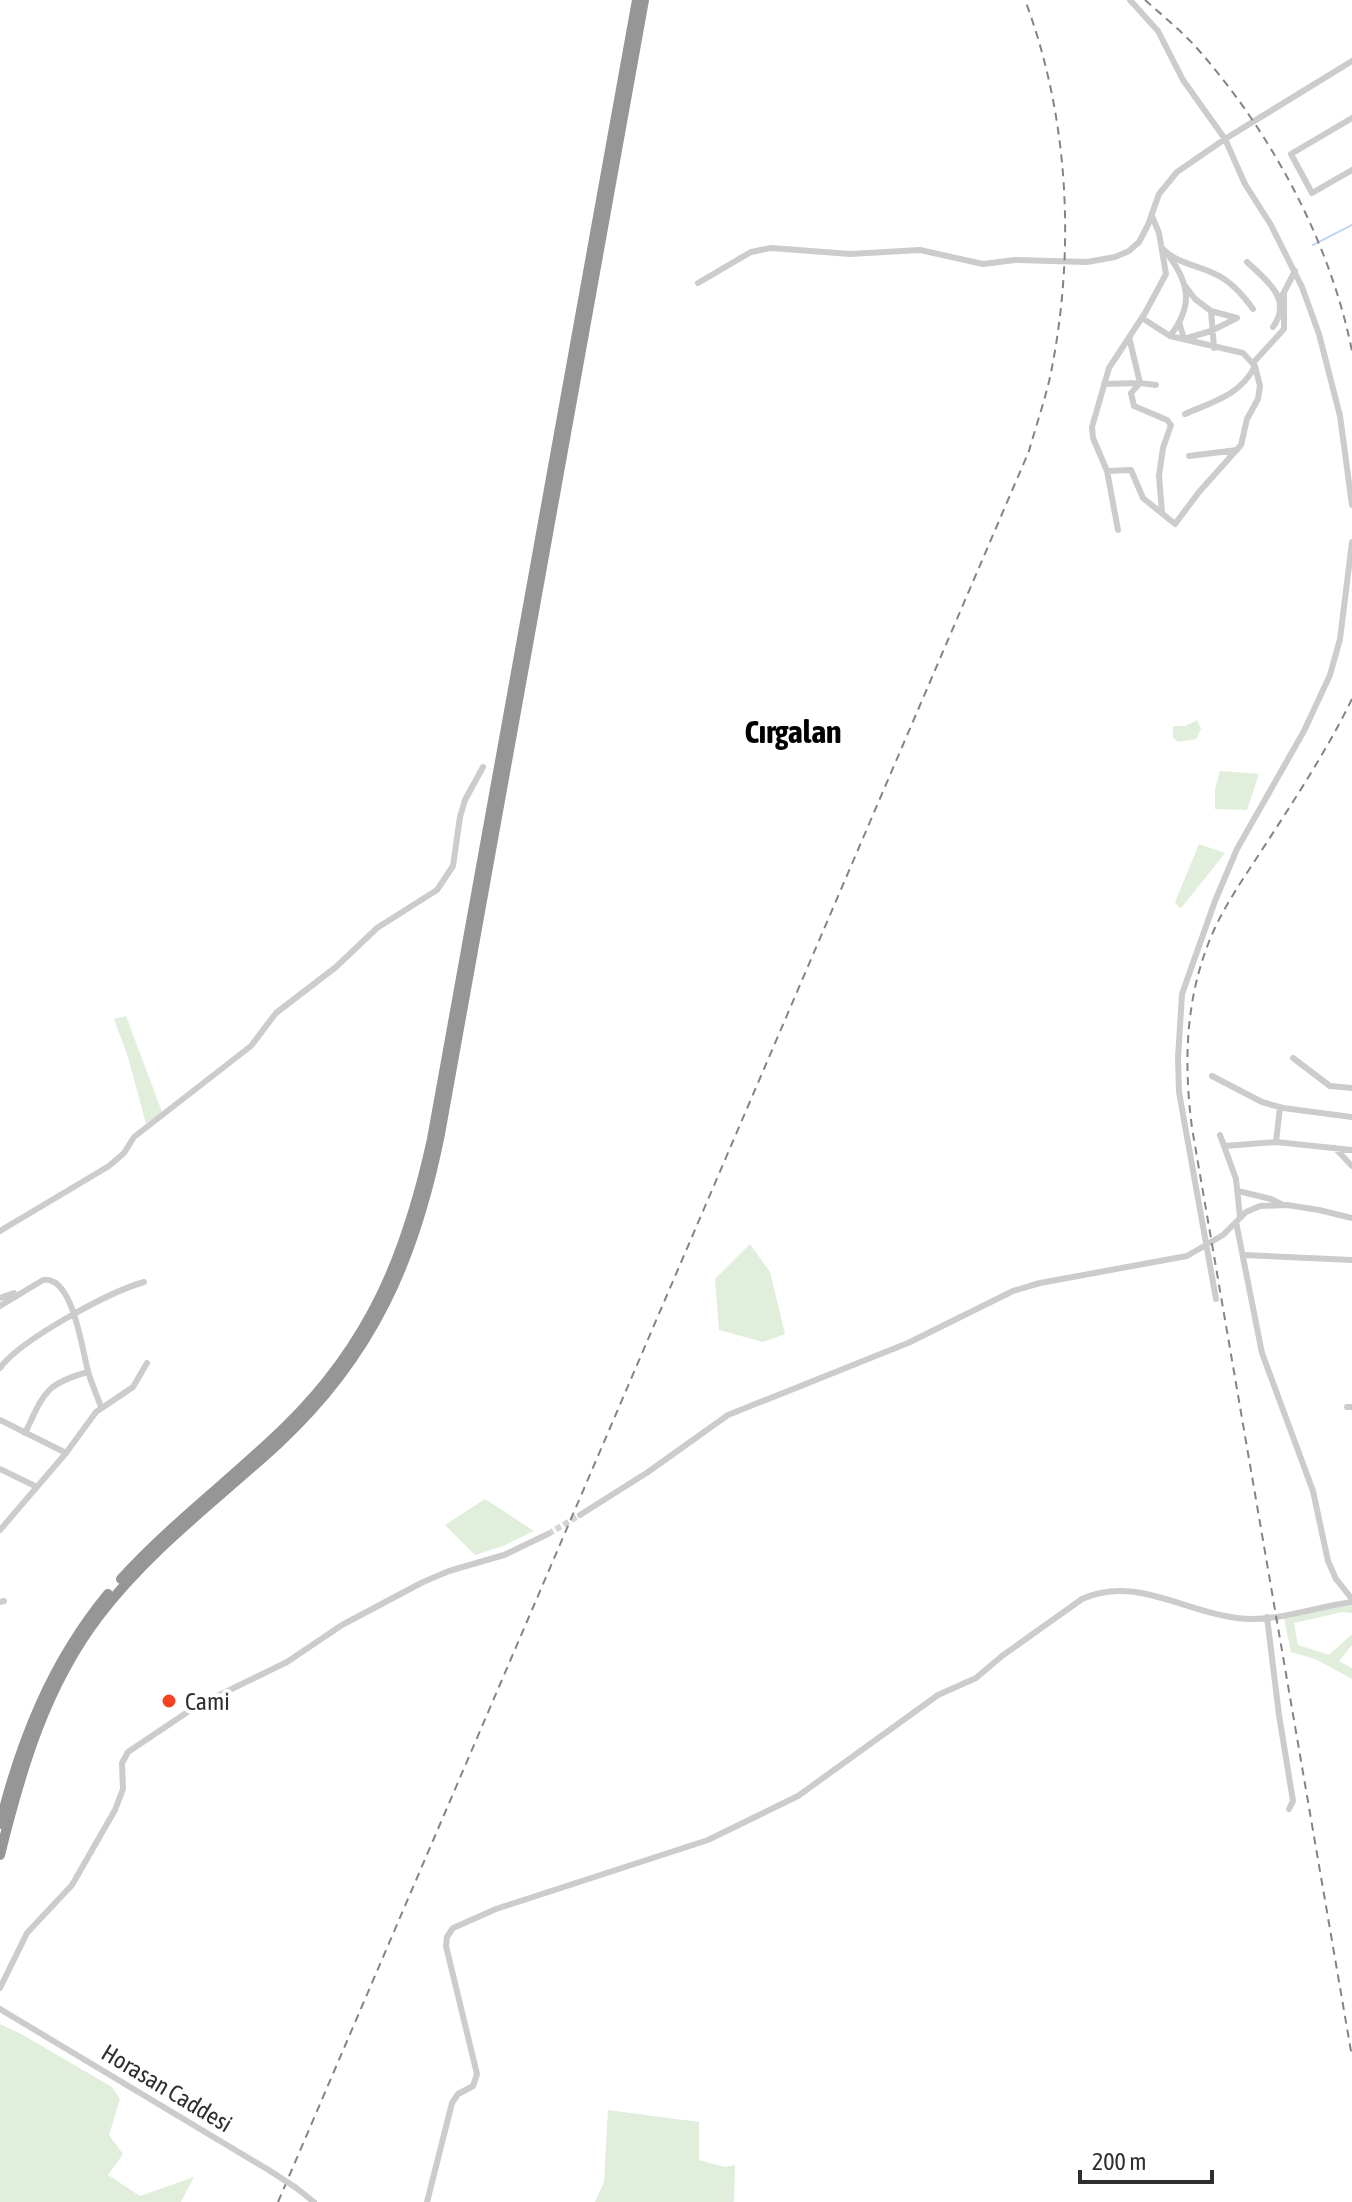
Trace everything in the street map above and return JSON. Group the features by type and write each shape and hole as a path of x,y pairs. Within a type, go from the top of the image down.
{"highway":[{"path":"0,1824 38,1707 78,1633 144,1554 274,1437 323,1387 370,1320 405,1241 432,1139 637,0"},
{"path":"0,1855 34,1736 55,1686 84,1636 133,1576 277,1445 330,1390 380,1317 415,1237 440,1134 644,0"}],"street":[{"path":"1130,0 1158,31 1177,70 1225,139 1245,184 1295,271 1314,320 1337,403 1352,505"},
{"path":"698,283 751,252 771,248 850,254 920,250 983,264 1015,260 1101,261 1115,257 1131,249 1142,238 1159,194 1169,180 1225,139 1352,62"},
{"path":"1352,118 1291,154 1312,193 1352,170"},
{"path":"1118,530 1107,471 1092,430 1109,368 1166,274 1159,233 1152,216"},
{"path":"1160,247 1183,275 1186,287 1195,299 1211,311 1237,318 1211,331 1184,339"},
{"path":"1169,256 1221,277 1253,309"},
{"path":"1185,414 1235,391 1247,380 1254,364 1284,329 1282,296 1247,262"},
{"path":"1273,327 1280,316 1282,296 1295,271"},
{"path":"1170,336 1179,322 1186,287"},
{"path":"1211,311 1214,348"},
{"path":"1107,471 1131,470 1143,498 1175,524 1199,492 1238,450 1244,439 1247,419 1260,393 1254,364 1239,351 1170,336 1142,318"},
{"path":"1179,322 1184,339"},
{"path":"1129,337 1140,383"},
{"path":"1140,383 1131,393 1133,404 1139,410 1167,420 1171,425 1163,448 1159,476 1162,512"},
{"path":"1104,384 1156,385"},
{"path":"1189,456 1238,450"},
{"path":"1216,1299 1178,1081 1182,994 1237,849 1304,731 1330,675 1340,639 1352,542"},
{"path":"0,1231 115,1162 134,1137 251,1046 276,1013 336,967 377,928 437,890 453,866 460,817 483,767"},
{"path":"1293,1058 1333,1087 1352,1088"},
{"path":"1212,1076 1262,1102 1352,1117"},
{"path":"1276,1142 1280,1107"},
{"path":"427,2202 452,2103 458,2094 473,2086 477,2074 446,1949 447,1937 453,1928 496,1909 708,1840 798,1796 938,1695 976,1678 1008,1651 1087,1597 1109,1592 1148,1593 1239,1618 1267,1617 1352,1600 1336,1579 1328,1561 1313,1491 1262,1353 1243,1255 1238,1191 1220,1135"},
{"path":"1225,1146 1276,1142 1352,1150"},
{"path":"1335,1148 1352,1166"},
{"path":"1238,1191 1271,1199 1281,1205"},
{"path":"580,1515 648,1472 728,1415 908,1343 995,1298 1040,1283 1187,1256 1256,1208 1281,1205 1352,1218"},
{"path":"1243,1255 1352,1260"},
{"path":"0,1306 45,1279 53,1280 75,1314 88,1372 101,1407"},
{"path":"0,1368 13,1352 75,1314 107,1295 144,1282"},
{"path":"0,1298 25,1290"},
{"path":"0,1530 101,1407 131,1390 147,1363"},
{"path":"25,1433 45,1392 88,1372"},
{"path":"0,1420 66,1453"},
{"path":"0,1469 37,1487"},
{"path":"0,1511 10,1518"},
{"path":"0,1988 27,1933 72,1885 115,1810 123,1789 122,1763 128,1752 195,1707 297,1656 342,1625 423,1582 504,1555 548,1534"},
{"path":"1267,1617 1294,1802 1289,1809"},
{"name":"Horasan Caddesi","path":"0,2009 267,2169 314,2202"}],"green space":[{"path":"1197,720 1201,729 1196,739 1178,742 1173,738 1173,726 1185,726"},
{"path":"1220,771 1259,774 1247,810 1215,809 1215,789"},
{"path":"1199,844 1225,853 1179,908 1175,902"},
{"path":"126,1016 162,1112 146,1124 114,1019"},
{"path":"750,1244 770,1272 785,1334 763,1342 719,1330 715,1279"},
{"path":"485,1499 534,1531 475,1555 445,1525"},
{"path":"1352,1604 1352,1613 1342,1612 1294,1623 1298,1645 1329,1655 1352,1634 1352,1645 1339,1661 1352,1668 1352,1679 1315,1659 1291,1652 1284,1618"},
{"path":"0,2024 112,2087 120,2099 109,2135 123,2154 108,2175 140,2196 194,2177 181,2202 0,2202"},
{"path":"608,2110 699,2122 699,2160 725,2167 735,2165 734,2202 595,2202 604,2182"}],"waterway":[{"path":"1313,245 1352,225"}],"tunnel":[{"path":"548,1534 580,1515"}],"railway":[{"path":"278,2202 1029,451 1053,362 1060,317 1065,225 1059,133 1051,88 1025,0"},
{"path":"1145,0 1195,46 1272,150 1329,269 1352,351"},
{"path":"1352,699 1319,759 1223,911 1194,991 1187,1059 1192,1128 1352,2057"}],"place":[{"name":"Cami","path":"169,1701"}],"district":[{"name":"Cırgalan","path":"793,731"}]}
